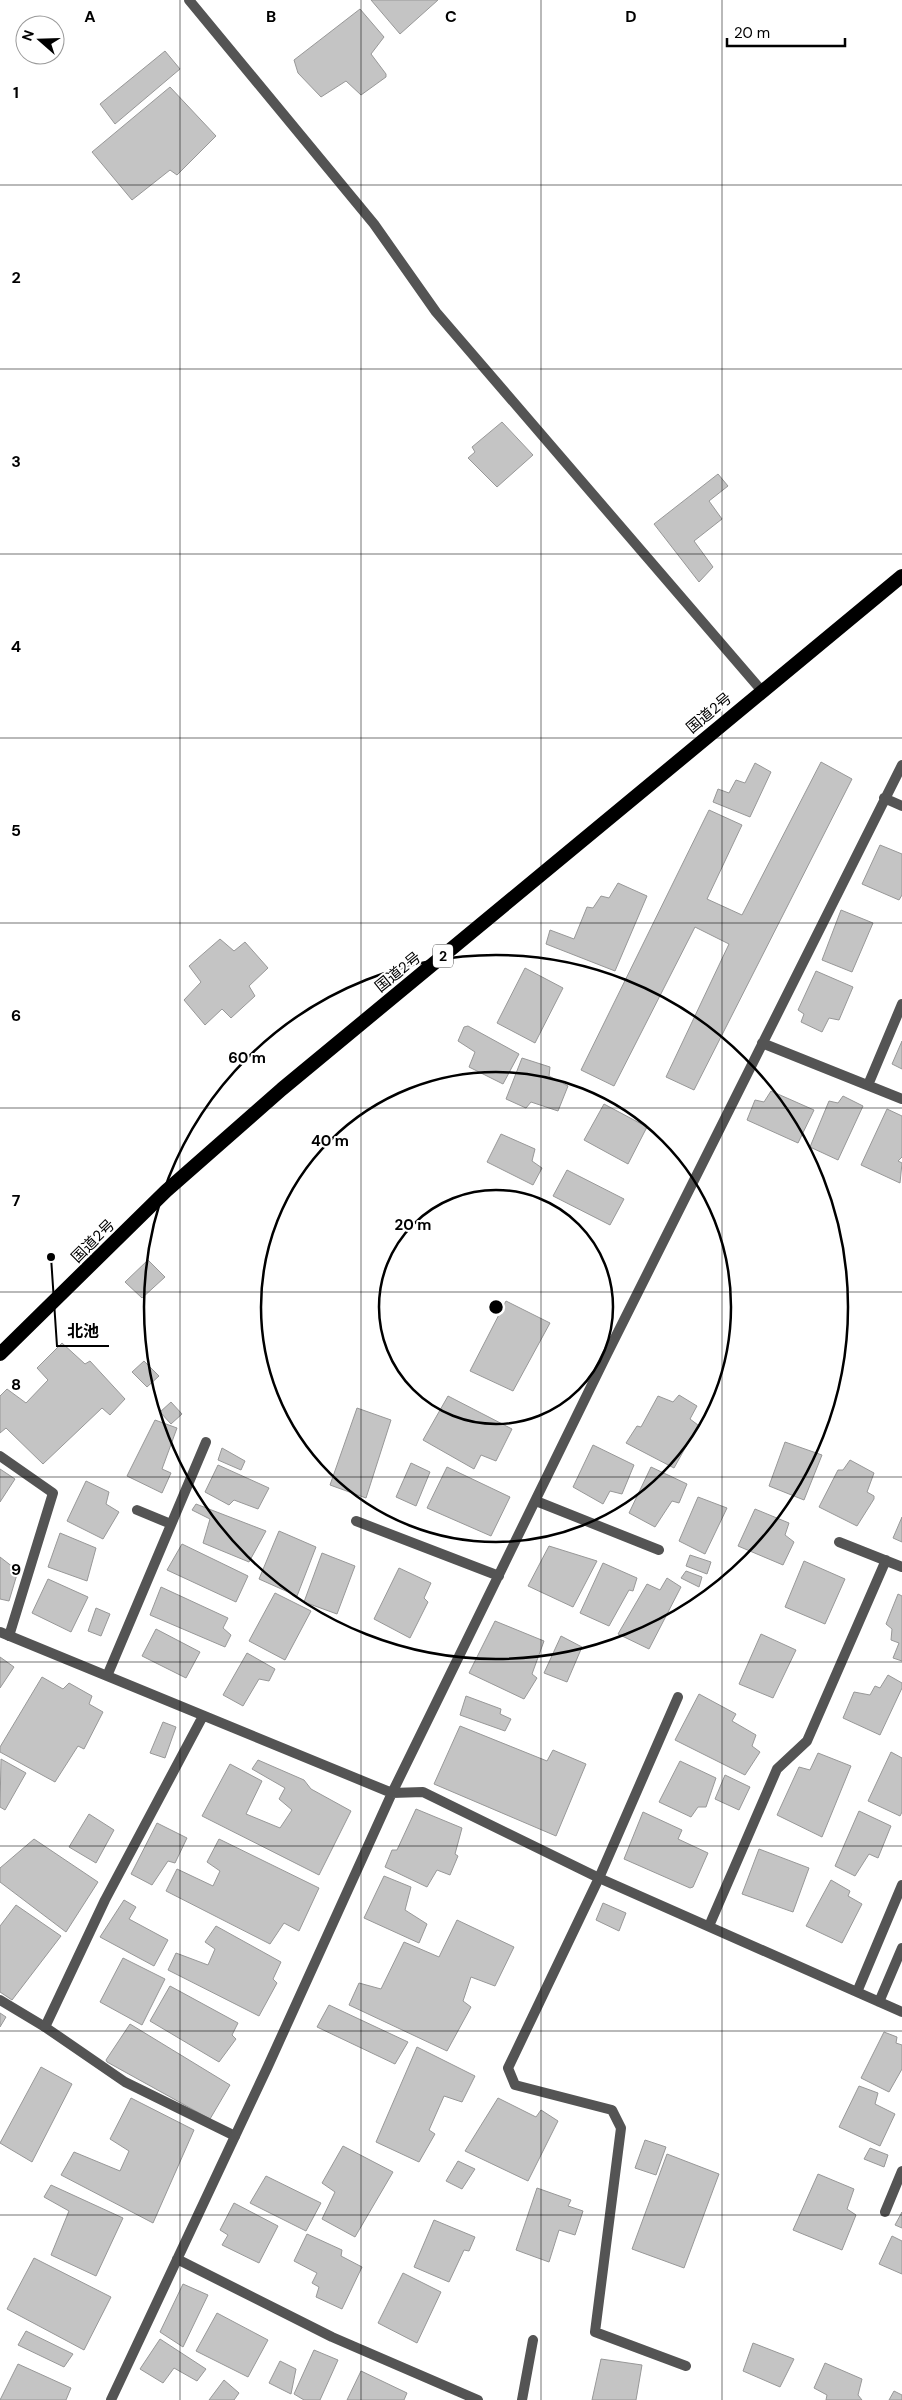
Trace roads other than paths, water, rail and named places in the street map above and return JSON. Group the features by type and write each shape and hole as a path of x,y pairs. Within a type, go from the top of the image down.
{"highway":[{"name":"国道2号","path":"0,1354 166,1192 282,1089 902,576"}],"street":[{"path":"188,0 374,224 436,312 762,691"},
{"path":"111,2400 235,2136 392,1793 762,1043 902,765"},
{"path":"884,798 902,806"},
{"path":"868,1085 902,1004"},
{"path":"762,1043 902,1099"},
{"path":"107,1676 206,1442"},
{"path":"0,1456 53,1493 5,1634 392,1793 423,1792 599,1878 902,2012"},
{"path":"536,1501 659,1550"},
{"path":"137,1510 171,1524"},
{"path":"356,1520 499,1576"},
{"path":"839,1542 902,1567"},
{"path":"709,1926 777,1769 807,1741 886,1560"},
{"path":"678,1697 599,1878 508,2068 515,2085 612,2110 621,2128 595,2332 686,2366"},
{"path":"45,2027 105,1900 203,1716"},
{"path":"857,1992 902,1885"},
{"path":"880,2002 902,1948"},
{"path":"0,2000 45,2027 125,2082 235,2136"},
{"path":"885,2212 902,2171"},
{"path":"177,2259 332,2337 478,2400"},
{"path":"522,2400 533,2340"}],"place":[{"name":"北池","path":"51,1257"}]}
